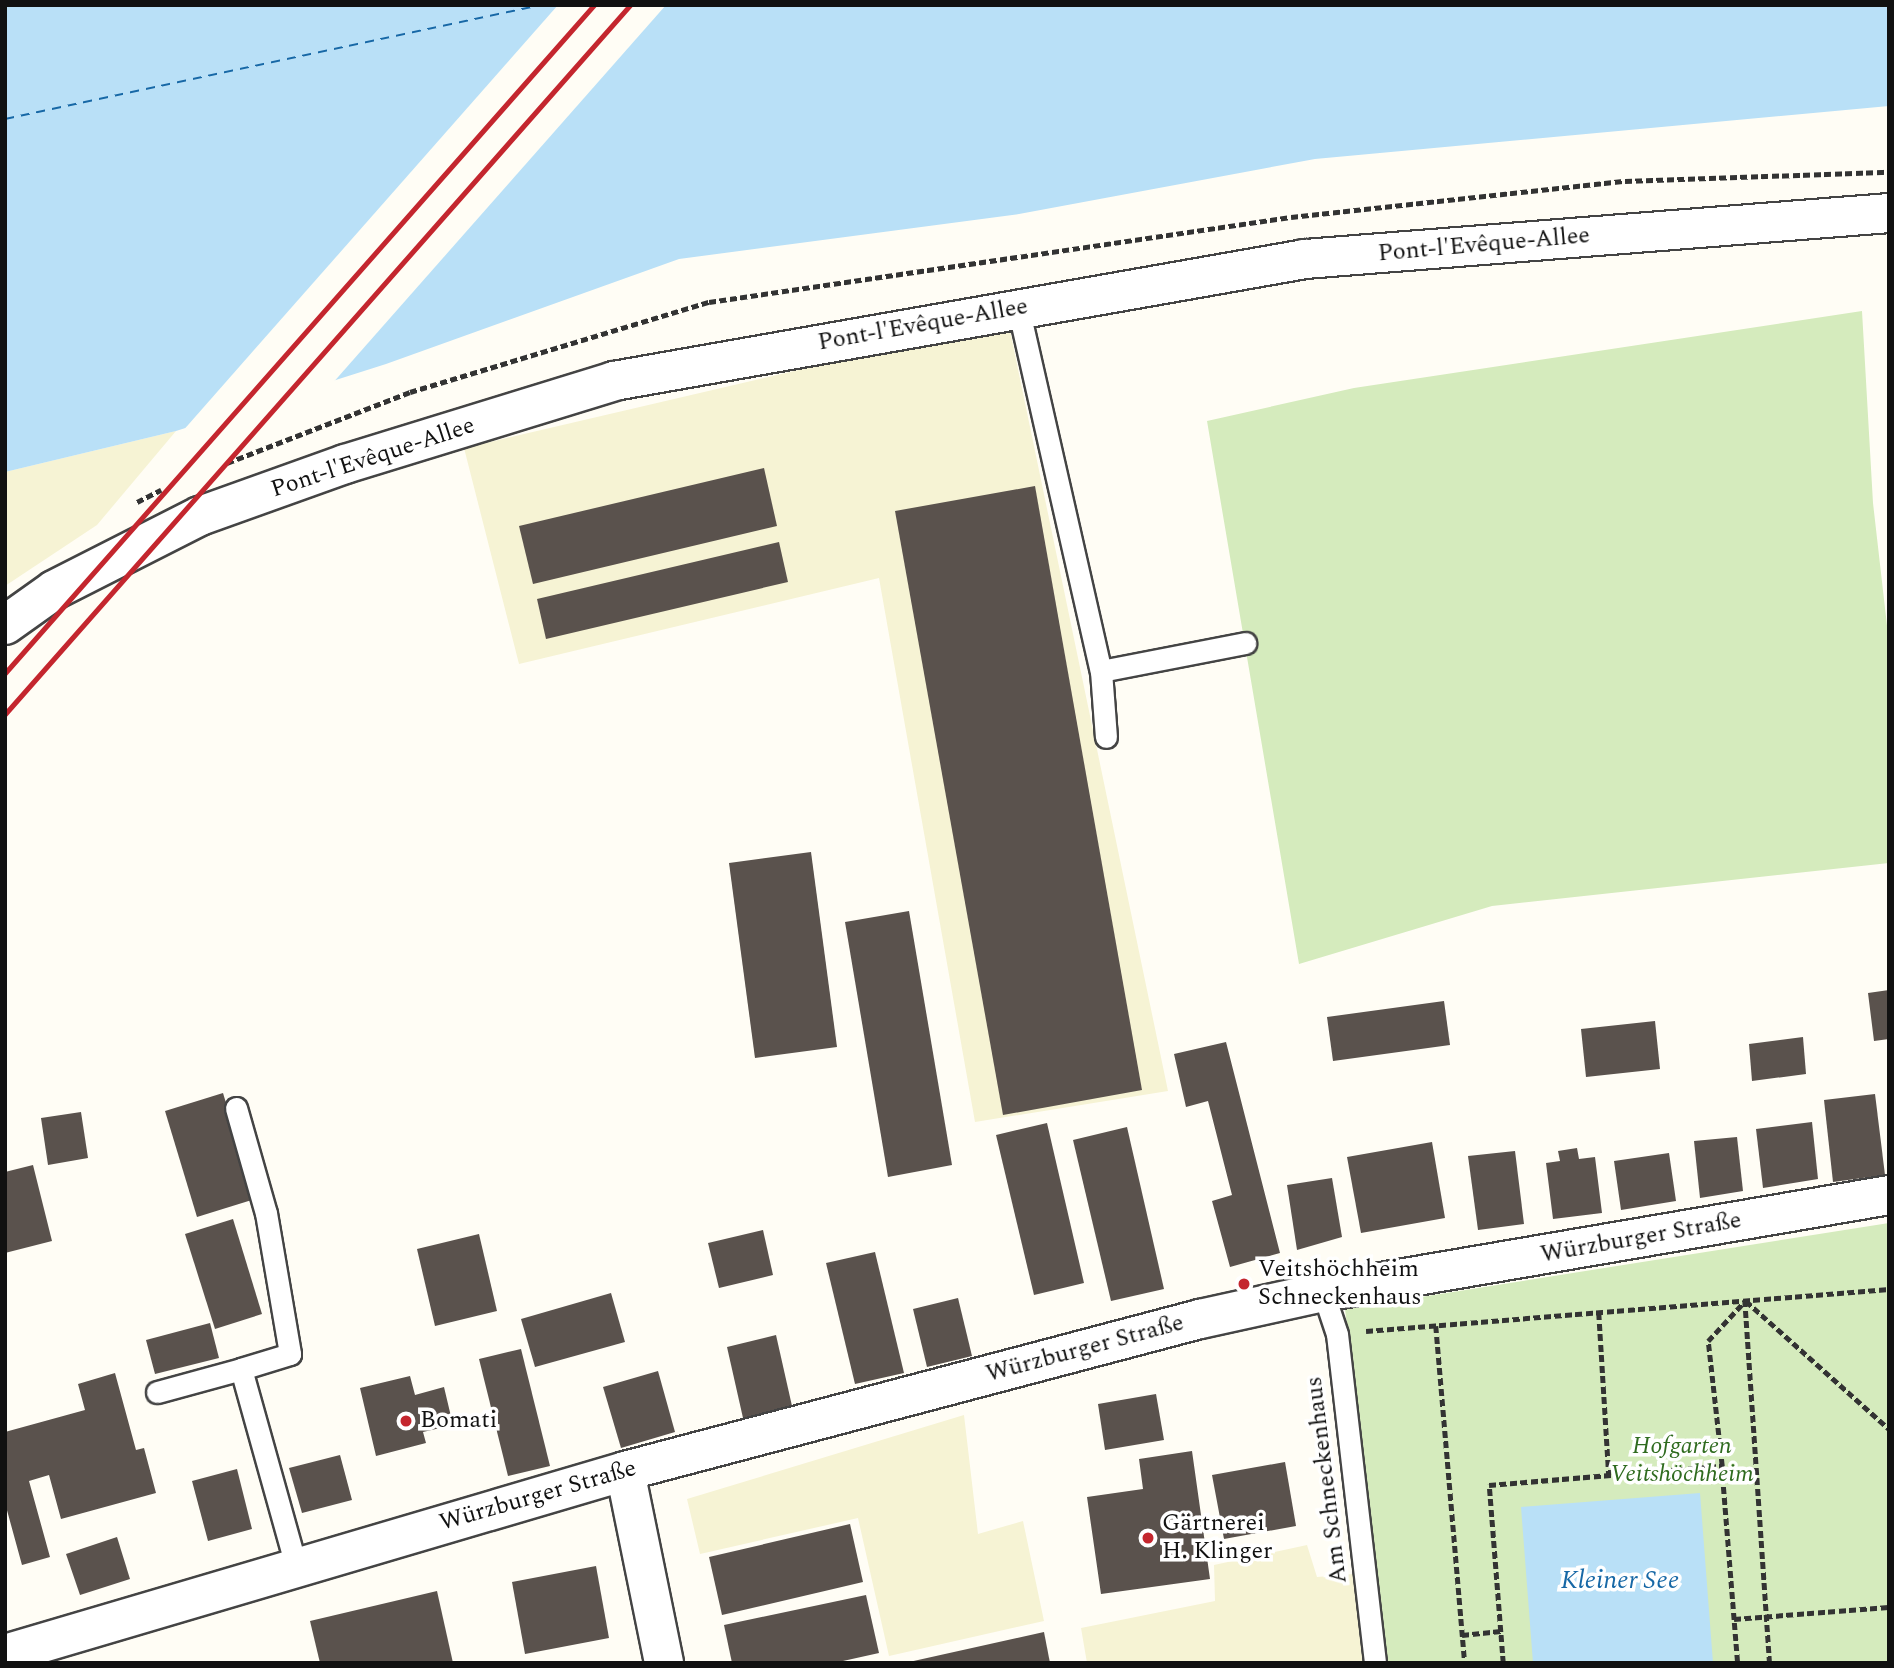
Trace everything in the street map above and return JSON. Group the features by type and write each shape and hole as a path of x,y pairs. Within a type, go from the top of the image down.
{"street":[{"name":"Pont-l'Evêque-Allee","path":"5,625 54,590 200,516 345,464 614,382 1018,307 1305,259 1889,213"},
{"name":"Würzburger Straße","path":"5,1654 625,1471 1200,1319 1323,1292 1889,1195"},
{"path":"625,1471 664,1663"}],"lane":[{"path":"1018,307 1101,671 1106,737"},
{"path":"1101,671 1245,643"},
{"path":"157,1392 290,1354 266,1213 236,1108"},
{"name":"Am Schneckenhaus","path":"1323,1292 1337,1334 1375,1663"},
{"path":"241,1369 296,1566"}],"path":[{"path":"1337,1334 1889,1289"},
{"path":"1745,1300 1889,1429"},
{"path":"1738,1663 1722,1466 1708,1341 1745,1300"},
{"path":"1745,1300 1770,1663"},
{"path":"1599,1313 1609,1475"},
{"path":"1437,1326 1465,1663"},
{"path":"1503,1663 1489,1485 1722,1466"},
{"path":"1734,1619 1889,1607"},
{"path":"1462,1635 1501,1631"}],"shaded area":[{"path":"1008,321 1168,1091 975,1122 879,578 519,664 464,448"},
{"path":"176,431 97,525 5,586 5,472"},
{"path":"964,1415 978,1534 1023,1521 1044,1621 889,1656 858,1518 700,1554 687,1499"},
{"path":"1307,1545 1317,1577 1354,1574 1364,1663 1087,1663 1081,1628 1215,1601 1214,1565"}],"green space":[{"path":"1862,311 1873,503 1889,643 1889,863 1492,906 1299,964 1207,421 1354,388"},
{"name":"Hofgarten Veitshöchheim","path":"1889,1223 1889,1663 1388,1663 1345,1309"}],"water":[{"path":"5,5 1889,5 1889,106 1315,159 1019,214 679,259 386,364 176,431 5,472"},
{"name":"Kleiner See","path":"1700,1493 1713,1663 1533,1663 1521,1507"}],"pier":[{"path":"558,5 666,5 331,385 181,433"}],"building":[{"path":"764,468 777,526 533,584 519,526"},
{"path":"1035,486 1142,1090 1003,1115 895,511"},
{"path":"779,542 788,582 546,639 537,599"},
{"path":"811,852 837,1047 755,1058 729,863"},
{"path":"909,911 952,1165 888,1177 845,922"},
{"path":"1889,990 1889,1039 1874,1041 1868,993"},
{"path":"1444,1001 1450,1045 1333,1061 1327,1017"},
{"path":"1655,1021 1660,1069 1586,1077 1581,1029"},
{"path":"1803,1037 1806,1074 1752,1081 1749,1044"},
{"path":"1226,1042 1280,1253 1230,1267 1212,1201 1232,1195 1208,1101 1186,1107 1174,1054"},
{"path":"223,1093 255,1199 197,1217 165,1111"},
{"path":"1875,1094 1885,1175 1833,1182 1824,1100"},
{"path":"81,1112 88,1158 48,1165 41,1118"},
{"path":"1812,1122 1818,1179 1763,1188 1756,1129"},
{"path":"1047,1123 1084,1283 1034,1295 996,1135"},
{"path":"1127,1127 1164,1289 1111,1301 1073,1140"},
{"path":"1737,1137 1743,1191 1700,1198 1694,1141"},
{"path":"1432,1142 1445,1218 1361,1233 1347,1157"},
{"path":"1577,1148 1579,1159 1595,1157 1602,1213 1553,1219 1546,1163 1560,1161 1558,1151"},
{"path":"1515,1151 1524,1224 1478,1230 1468,1156"},
{"path":"1669,1153 1676,1201 1621,1210 1614,1161"},
{"path":"33,1165 52,1241 5,1253 5,1172"},
{"path":"1332,1178 1342,1237 1297,1250 1287,1185"},
{"path":"233,1219 262,1314 215,1329 185,1234"},
{"path":"763,1230 773,1275 719,1288 708,1243"},
{"path":"479,1234 497,1311 435,1326 417,1249"},
{"path":"875,1252 904,1373 855,1384 826,1263"},
{"path":"611,1293 625,1342 535,1367 521,1319"},
{"path":"958,1298 972,1356 927,1367 913,1309"},
{"path":"210,1323 219,1358 155,1374 146,1340"},
{"path":"776,1335 792,1406 743,1418 727,1347"},
{"path":"521,1349 550,1466 508,1476 479,1359"},
{"path":"658,1371 675,1432 621,1448 603,1387"},
{"path":"115,1373 136,1450 144,1448 156,1493 61,1519 49,1475 29,1481 50,1557 22,1565 5,1503 5,1432 85,1410 78,1384"},
{"path":"410,1376 415,1395 444,1387 453,1425 423,1432 426,1443 376,1456 360,1388"},
{"path":"1156,1394 1164,1440 1105,1450 1098,1404"},
{"name":"Gärtnerei H. Klinger","path":"1192,1451 1210,1579 1101,1594 1087,1497 1143,1489 1139,1459"},
{"path":"340,1455 352,1500 302,1513 289,1468"},
{"path":"1285,1462 1296,1526 1224,1539 1212,1475"},
{"path":"237,1469 252,1529 208,1541 192,1481"},
{"path":"850,1524 863,1582 722,1615 709,1557"},
{"path":"117,1537 130,1579 80,1595 66,1554"},
{"path":"596,1566 609,1638 525,1654 512,1582"},
{"path":"437,1591 453,1663 320,1663 310,1621"},
{"path":"866,1595 879,1653 834,1663 732,1663 724,1625"},
{"path":"1044,1632 1050,1663 909,1663 909,1662"}],"ferry route":[{"path":"5,119 541,5"}],"railway":[{"path":"5,673 594,5"},
{"path":"5,714 630,5"}],"place":[{"name":"Veitshöchheim Schneckenhaus","path":"1244,1284"},
{"name":"Bomati","path":"406,1421"},
{"name":"Gärtnerei H. Klinger","path":"1148,1538"}]}
